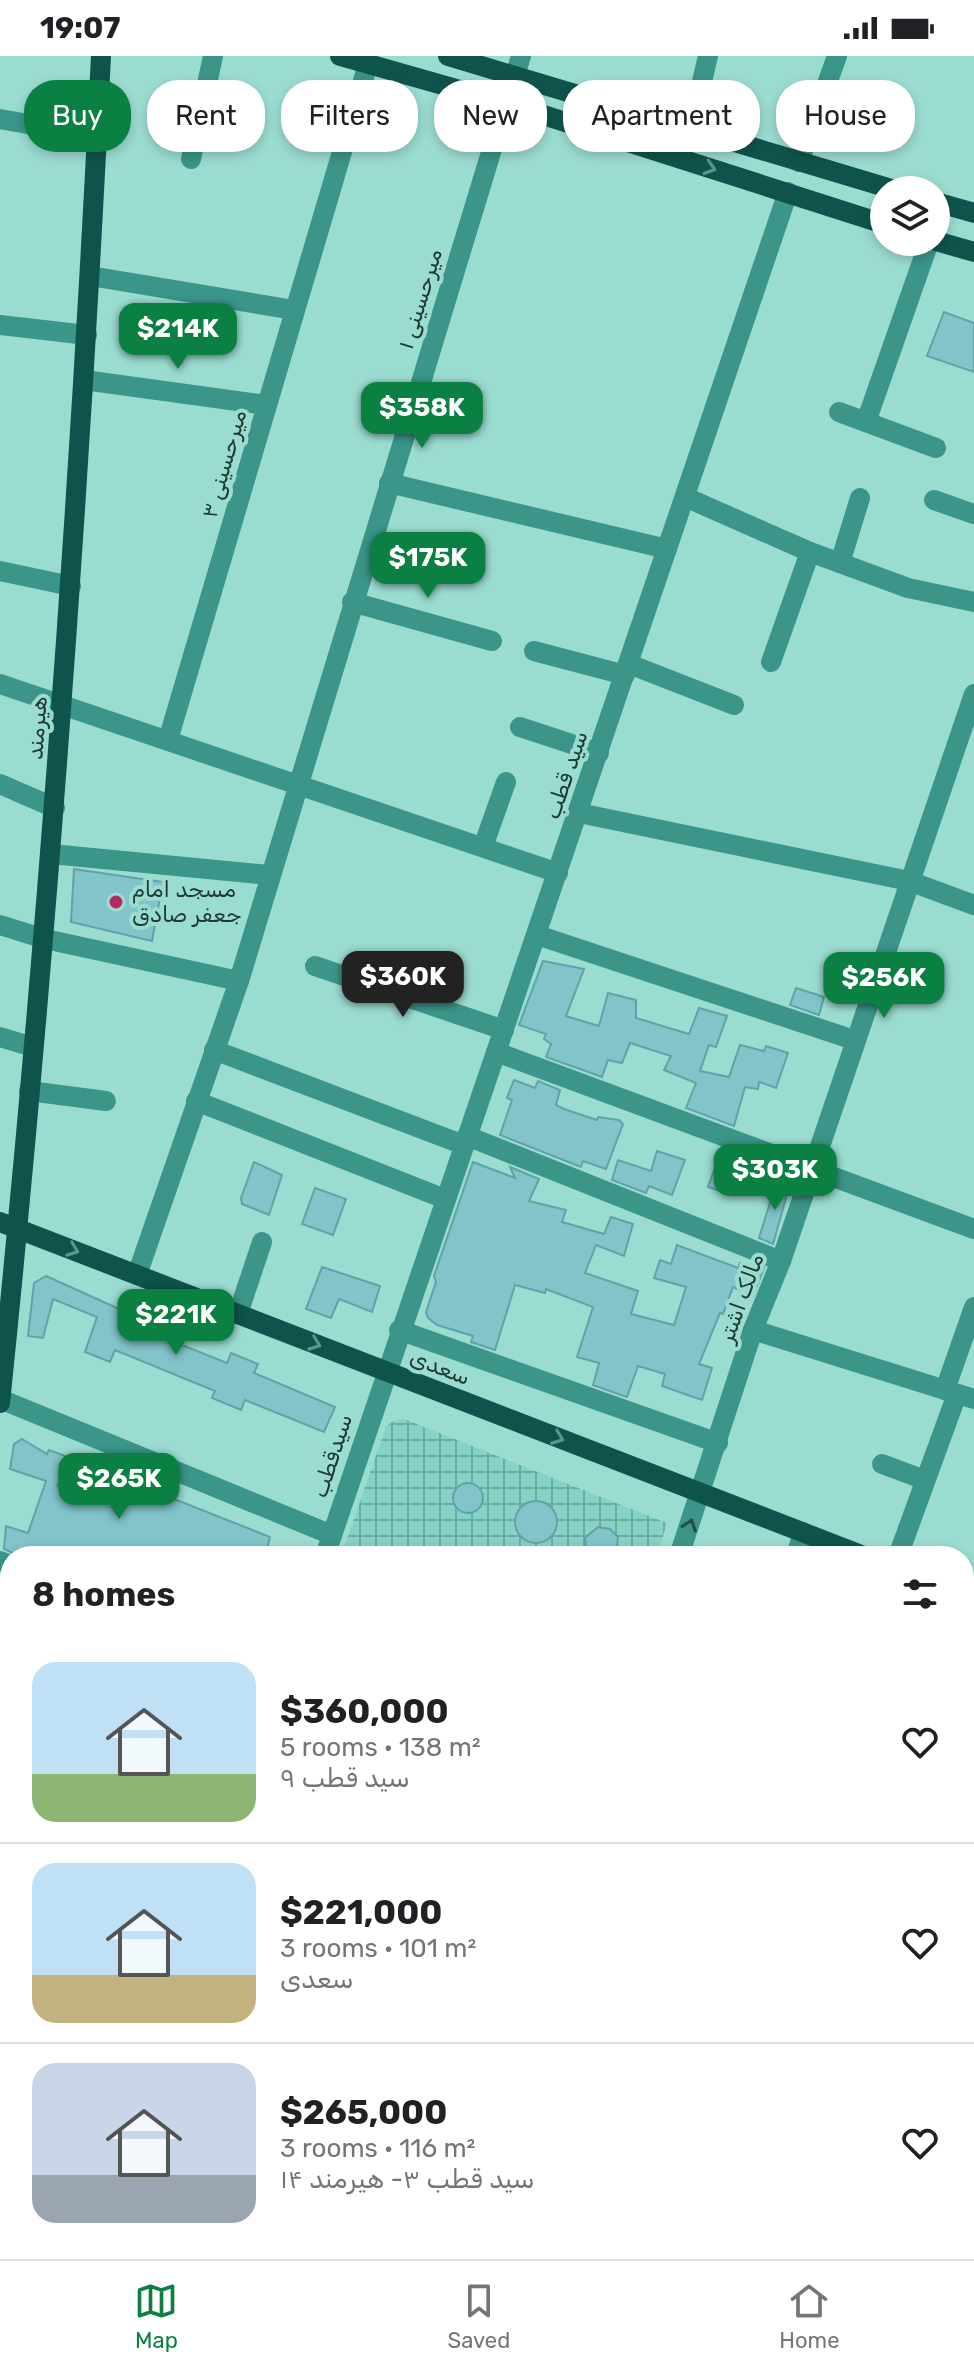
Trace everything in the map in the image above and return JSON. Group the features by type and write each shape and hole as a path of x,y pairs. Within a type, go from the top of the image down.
{"main road":[{"name":"هیرمند","path":"100,80 101,56"},
{"path":"340,56 434,83"},
{"path":"448,56 518,66 563,84"},
{"path":"760,150 870,183"},
{"name":"هیرمند","path":"0,1401 8,1225 29,1091 45,939 71,586 96,152"},
{"path":"659,152 870,219"},
{"path":"950,206 974,213"},
{"path":"950,245 974,252"},
{"name":"سعدی","path":"8,1225 839,1546"}],"street":[{"path":"191,159 213,56"},
{"path":"702,80 708,56"},
{"path":"799,162 837,56"},
{"name":"میرحسینی ۳","path":"168,740 368,64"},
{"path":"0,119 24,123"},
{"name":"میرحسینی ۱","path":"137,1275 239,981 296,785 491,152"},
{"name":"سید قطب","path":"385,1371 579,813 788,192"},
{"path":"866,422 924,256"},
{"path":"90,276 294,310"},
{"path":"0,325 87,335"},
{"path":"84,380 266,405"},
{"path":"839,412 936,448"},
{"path":"389,483 667,549"},
{"path":"685,497 810,552 908,588 974,602"},
{"path":"840,563 860,498"},
{"path":"934,500 974,514"},
{"path":"771,662 810,552"},
{"path":"0,571 71,586"},
{"path":"352,602 492,641"},
{"path":"534,651 627,670 734,705"},
{"path":"0,684 558,873"},
{"name":"مالک اشتر","path":"682,1546 753,1330 781,1261 974,694"},
{"path":"520,727 599,753"},
{"path":"483,847 506,782"},
{"path":"0,784 55,808"},
{"path":"579,813 909,881 974,905"},
{"path":"51,854 269,875"},
{"path":"0,925 45,939 239,981"},
{"path":"537,935 854,1040"},
{"path":"315,966 504,1030"},
{"path":"0,1037 33,1047"},
{"path":"214,1050 641,1204 781,1261"},
{"path":"496,1052 974,1229"},
{"path":"29,1091 106,1101"},
{"path":"196,1101 445,1199"},
{"path":"238,1314 262,1242"},
{"path":"902,1546 959,1395 974,1307"},
{"path":"399,1330 718,1443"},
{"path":"753,1330 959,1395"},
{"name":"سیدقطب","path":"328,1546 385,1371"},
{"path":"0,1401 332,1535"},
{"path":"882,1464 925,1480"},
{"path":"799,1546 803,1532"}],"shaded area":[{"path":"404,1419 667,1523 660,1546 344,1546 386,1427 393,1421"}],"building":[{"path":"944,312 974,323 974,372 927,356"},
{"name":"مسجد امام جعفر صادق","path":"74,869 163,882 152,941 71,922"},
{"path":"543,961 584,969 566,1016 599,1026 608,993 636,1000 636,1018 689,1034 699,1008 727,1016 716,1047 709,1045 700,1071 729,1077 740,1045 764,1051 766,1046 788,1053 776,1088 759,1082 758,1089 745,1087 734,1126 686,1108 696,1083 664,1070 671,1056 630,1043 622,1063 608,1060 602,1077 546,1057 551,1044 544,1039 546,1034 519,1025"},
{"path":"796,988 824,997 819,1015 790,1005"},
{"path":"514,1080 535,1088 538,1081 560,1090 556,1105 564,1109 597,1120 598,1117 619,1120 623,1124 606,1169 583,1161 581,1167 500,1135 512,1100 507,1098"},
{"path":"657,1151 685,1160 672,1195 649,1186 646,1193 612,1180 618,1160 651,1171"},
{"path":"719,1157 740,1164 729,1194 708,1187"},
{"path":"254,1162 282,1175 269,1215 242,1204 241,1198"},
{"path":"473,1162 515,1178 510,1167 539,1179 529,1201 566,1210 562,1222 604,1234 611,1217 633,1224 624,1256 596,1245 585,1273 638,1291 631,1314 674,1325 686,1287 654,1278 660,1260 671,1264 677,1245 738,1268 740,1263 764,1268 753,1296 733,1287 723,1314 720,1313 699,1364 712,1368 702,1400 662,1386 665,1374 638,1366 627,1397 593,1385 599,1363 577,1357 593,1307 546,1289 545,1293 515,1285 495,1350 471,1342 473,1336 437,1325 428,1318 426,1312 436,1282 434,1276"},
{"path":"777,1180 790,1184 773,1244 759,1238"},
{"path":"315,1188 346,1199 333,1235 302,1224"},
{"path":"322,1267 380,1286 372,1312 339,1299 331,1318 306,1309"},
{"path":"46,1276 137,1317 134,1326 227,1363 231,1353 258,1364 254,1373 335,1407 324,1432 245,1400 241,1410 212,1398 215,1391 115,1350 110,1362 85,1352 97,1317 53,1299 43,1338 28,1336 34,1283"},
{"path":"22,1439 47,1454 49,1450 71,1458 57,1486 97,1497 100,1490 124,1498 129,1481 270,1537 268,1546 4,1546 6,1526 28,1533 46,1481 10,1469 14,1444"},
{"path":"468,1483 479,1487 483,1498 479,1509 468,1513 457,1509 453,1498 457,1487"},
{"path":"536,1501 551,1507 557,1522 551,1537 536,1543 521,1537 515,1522 521,1507"},
{"path":"598,1527 610,1529 618,1537 617,1546 586,1546 585,1538"}],"place":[{"name":"مسجد امام جعفر صادق","path":"116,902"}]}
